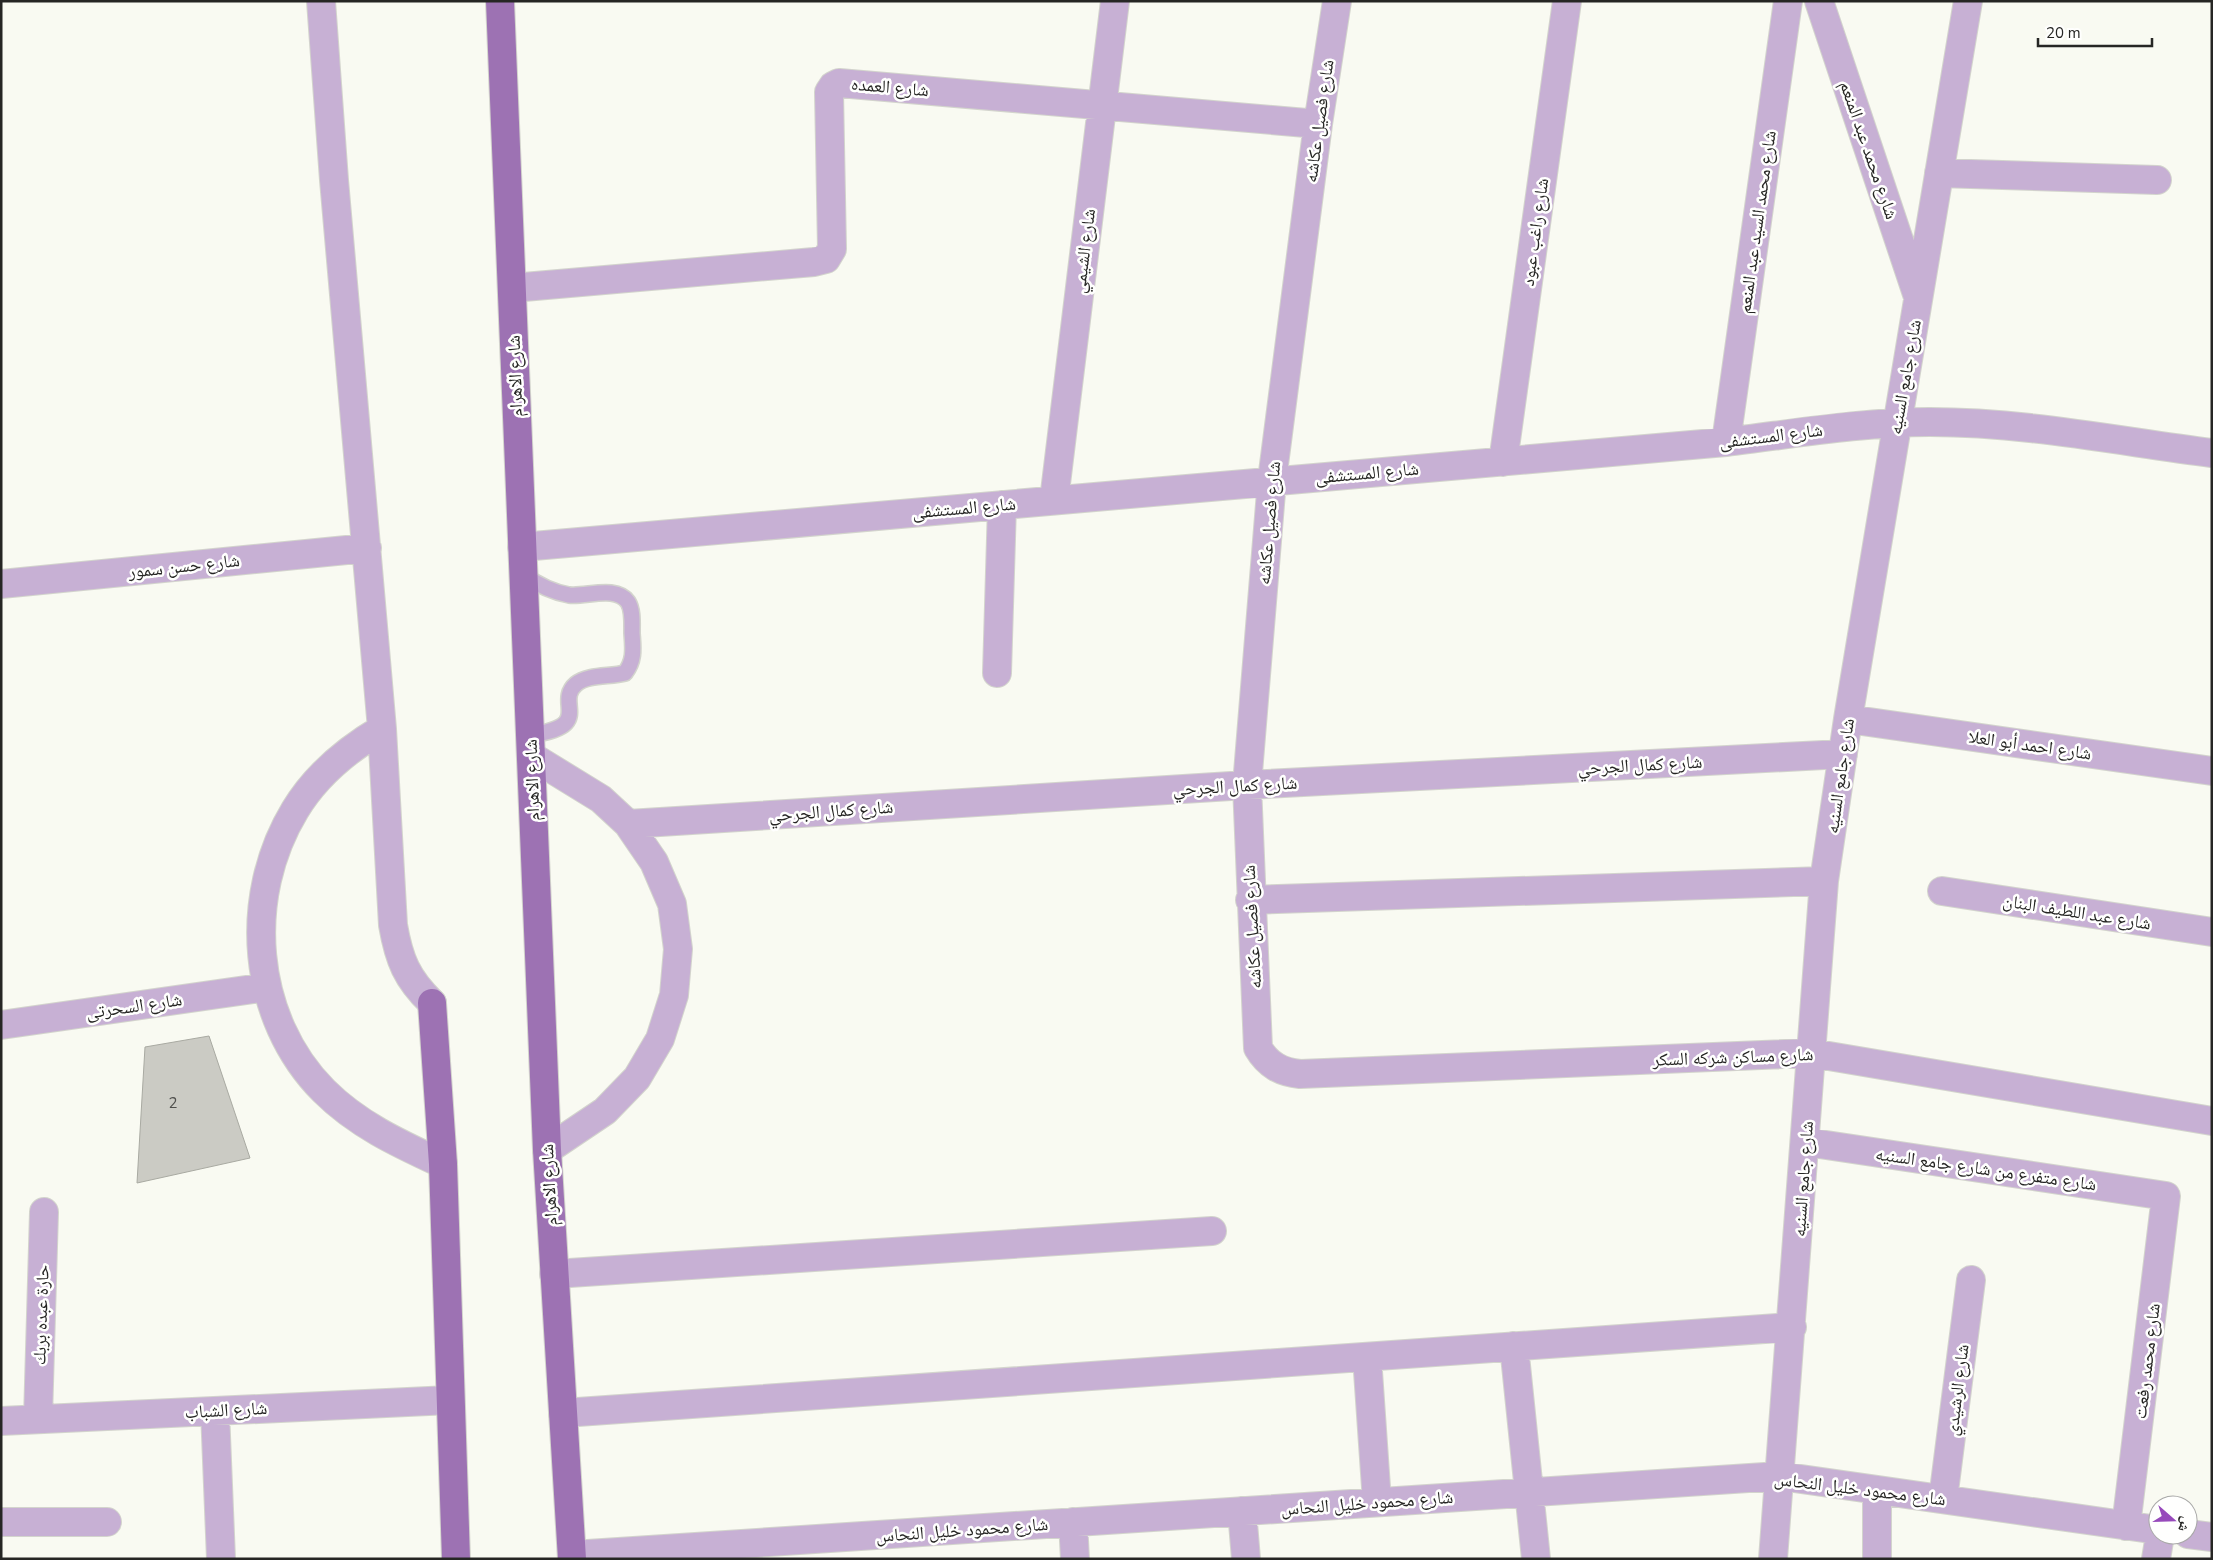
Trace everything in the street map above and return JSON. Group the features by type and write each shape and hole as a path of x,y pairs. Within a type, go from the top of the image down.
{"main road":[{"name":"شارع الاهرام","path":"500,1 547,1150 572,1557"},
{"path":"432,1003 443,1164 456,1559"}],"street":[{"path":"321,1 382,729 394,926 397,948 404,969 416,988 432,1003"},
{"name":"شارع الشيمي","path":"1054,500 1114,1"},
{"name":"شارع فصيل عكاشه","path":"1258,1048 1250,900 1247,785 1272,480 1318,124 1337,1"},
{"name":"شارع راغب عبود","path":"1503,462 1566,1"},
{"name":"شارع محمد السيد عبد المنعم","path":"1726,442 1788,1"},
{"name":"شارع محمد عبد المنعم","path":"1819,1 1918,298"},
{"name":"شارع جامع السنيه","path":"1773,1559 1806,1142 1824,881 1848,719 1968,1"},
{"name":"شارع العمده","path":"512,288 814,262 826,259 832,249 829,92 833,86 839,83 1318,124"},
{"path":"1939,173 2157,180"},
{"name":"شارع المستشفى","path":"522,547 1272,480 1726,442 1851,426 1928,422 1997,425 2212,453"},
{"path":"996,673 1002,504"},
{"name":"شارع حسن سمور","path":"1,584 366,548"},
{"name":"شارع احمد أبو العلا","path":"1848,719 2212,772"},
{"path":"382,729 357,744 323,773 295,810 274,851 263,896 260,942 267,987 279,1025 298,1059 323,1090 353,1116 386,1137 443,1164"},
{"path":"530,746 601,799 628,824 654,862 672,904 678,949 674,996 660,1039 637,1078 605,1111 547,1150"},
{"name":"شارع كمال الجرحي","path":"628,824 1247,785 1843,754"},
{"path":"1250,900 1824,881"},
{"name":"شارع عبد اللطيف البنان","path":"1942,891 2212,932"},
{"name":"شارع السحرتى","path":"1,1025 267,987"},
{"name":"شارع مساكن شركه السكر","path":"1258,1048 1271,1064 1280,1070 1300,1074 1812,1053 2212,1121"},
{"name":"شارع متفرع من شارع جامع السنيه","path":"1806,1142 2166,1196"},
{"name":"شارع محمد رفعت","path":"2126,1526 2166,1196"},
{"name":"حارة عبده بربك","path":"38,1418 44,1212"},
{"path":"554,1274 1212,1231"},
{"name":"شارع الرشيدي","path":"1943,1500 1971,1280"},
{"path":"563,1413 1792,1327"},
{"path":"1514,1346 1536,1559"},
{"path":"1367,1357 1377,1502"},
{"name":"شارع الشباب","path":"1,1421 450,1400"},
{"path":"215,1411 222,1559"},
{"name":"شارع محمود خليل النحاس","path":"572,1557 1780,1476 2148,1529"},
{"path":"1877,1490 1877,1559"},
{"path":"1242,1511 1246,1559"},
{"path":"1,1522 107,1522"},
{"path":"1073,1522 1075,1559"},
{"path":"2198,1535 2212,1537"},
{"path":"2156,1559 2158,1545"}],"lane":[{"path":"524,576 541,587 570,595 612,594 621,596 629,603 631,612 633,655 631,665 625,673 587,678 576,684 570,695 569,720 561,728 530,746"}],"building":[{"path":"209,1036 250,1158 137,1183 145,1047"}]}
